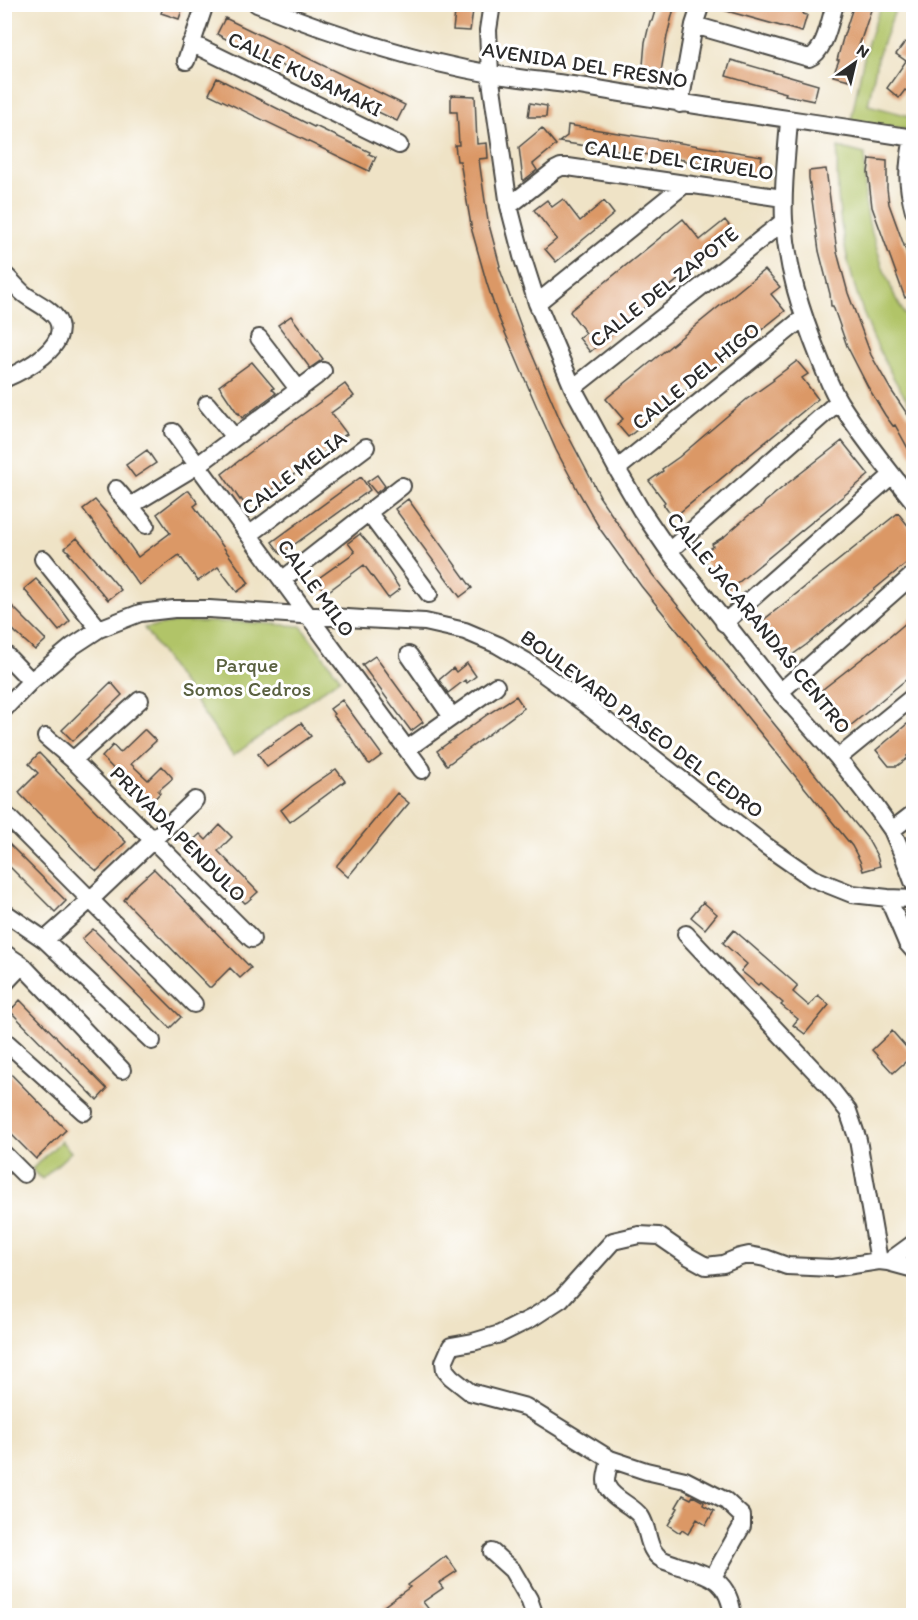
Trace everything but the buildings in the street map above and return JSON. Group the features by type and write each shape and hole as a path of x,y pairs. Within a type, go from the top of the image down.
{"street":[{"path":"186,61 205,4"},
{"name":"AVENIDA DEL FRESNO","path":"257,4 344,37 394,52 490,74 913,138"},
{"name":"CALLE JACARANDAS CENTRO","path":"492,4 488,30 490,74 509,206 537,303 573,388 641,510 669,551 780,692 838,758 892,830 914,884"},
{"path":"680,104 694,26 701,4"},
{"path":"694,26 809,58 821,48 836,4"},
{"name":"CALLE KUSAMAKI","path":"191,43 399,145"},
{"path":"789,120 783,198 784,221 788,252 803,318 839,401 914,502"},
{"path":"913,138 909,157 908,190 914,211"},
{"name":"CALLE DEL CIRUELO","path":"509,206 561,167 783,198"},
{"path":"537,303 685,184"},
{"name":"CALLE DEL ZAPOTE","path":"573,388 784,221"},
{"path":"4,274 23,293 56,318 60,329 55,343 42,357 4,379"},
{"name":"CALLE DEL HIGO","path":"617,469 803,318"},
{"path":"259,338 299,390"},
{"path":"130,506 198,465 323,371"},
{"path":"669,551 839,401"},
{"path":"207,404 234,437"},
{"name":"CALLE MILO","path":"173,432 422,770"},
{"name":"CALLE MELIA","path":"249,535 366,447"},
{"path":"724,623 892,475"},
{"path":"282,580 402,486"},
{"path":"116,489 146,525"},
{"path":"368,512 429,594"},
{"path":"43,558 99,629"},
{"path":"780,692 914,574"},
{"name":"BOULEVARD PASEO DEL CEDRO","path":"4,709 64,653 99,629 140,613 174,609 231,609 363,620 424,622 465,630 498,645 527,662 766,846 812,878 852,894 914,898"},
{"path":"4,653 32,681"},
{"path":"409,655 452,717"},
{"path":"407,749 496,686"},
{"path":"838,758 914,696"},
{"path":"73,760 140,700"},
{"name":"PRIVADA PENDULO","path":"45,736 73,760 252,939"},
{"path":"45,940 195,800"},
{"path":"4,813 194,1004"},
{"path":"892,830 914,813"},
{"path":"888,898 907,943 914,951"},
{"path":"4,912 45,940 152,1041"},
{"path":"686,934 827,1084 849,1111 858,1140 884,1262"},
{"path":"4,953 22,965 122,1070"},
{"path":"4,984 22,965"},
{"path":"4,1040 84,1112"},
{"path":"4,1154 24,1174"},
{"path":"713,1577 742,1526 742,1516 726,1502 685,1480 646,1471 610,1459 526,1407 470,1392 445,1370 444,1362 451,1346 500,1334 532,1318 561,1299 613,1241 639,1235 659,1236 706,1266 723,1264 749,1255 787,1266 832,1268 884,1262 914,1269"},
{"path":"884,1262 914,1243"},
{"path":"610,1459 606,1483 611,1493 633,1508 642,1518 650,1547 662,1560 713,1577 726,1593 733,1616"},
{"path":"492,1552 512,1570 535,1616"}],"green space":[{"path":"882,5 897,5 878,56 868,105 913,117 913,131 851,121 867,47"},
{"path":"838,147 865,154 865,201 869,223 883,268 896,299 913,329 910,335 913,341 913,409 879,350 854,284 840,216 837,181"},
{"name":"Parque Somos Cedros","path":"179,622 242,622 301,626 340,678 233,756 144,628"},
{"path":"61,1141 71,1152 42,1179 32,1169"}]}
